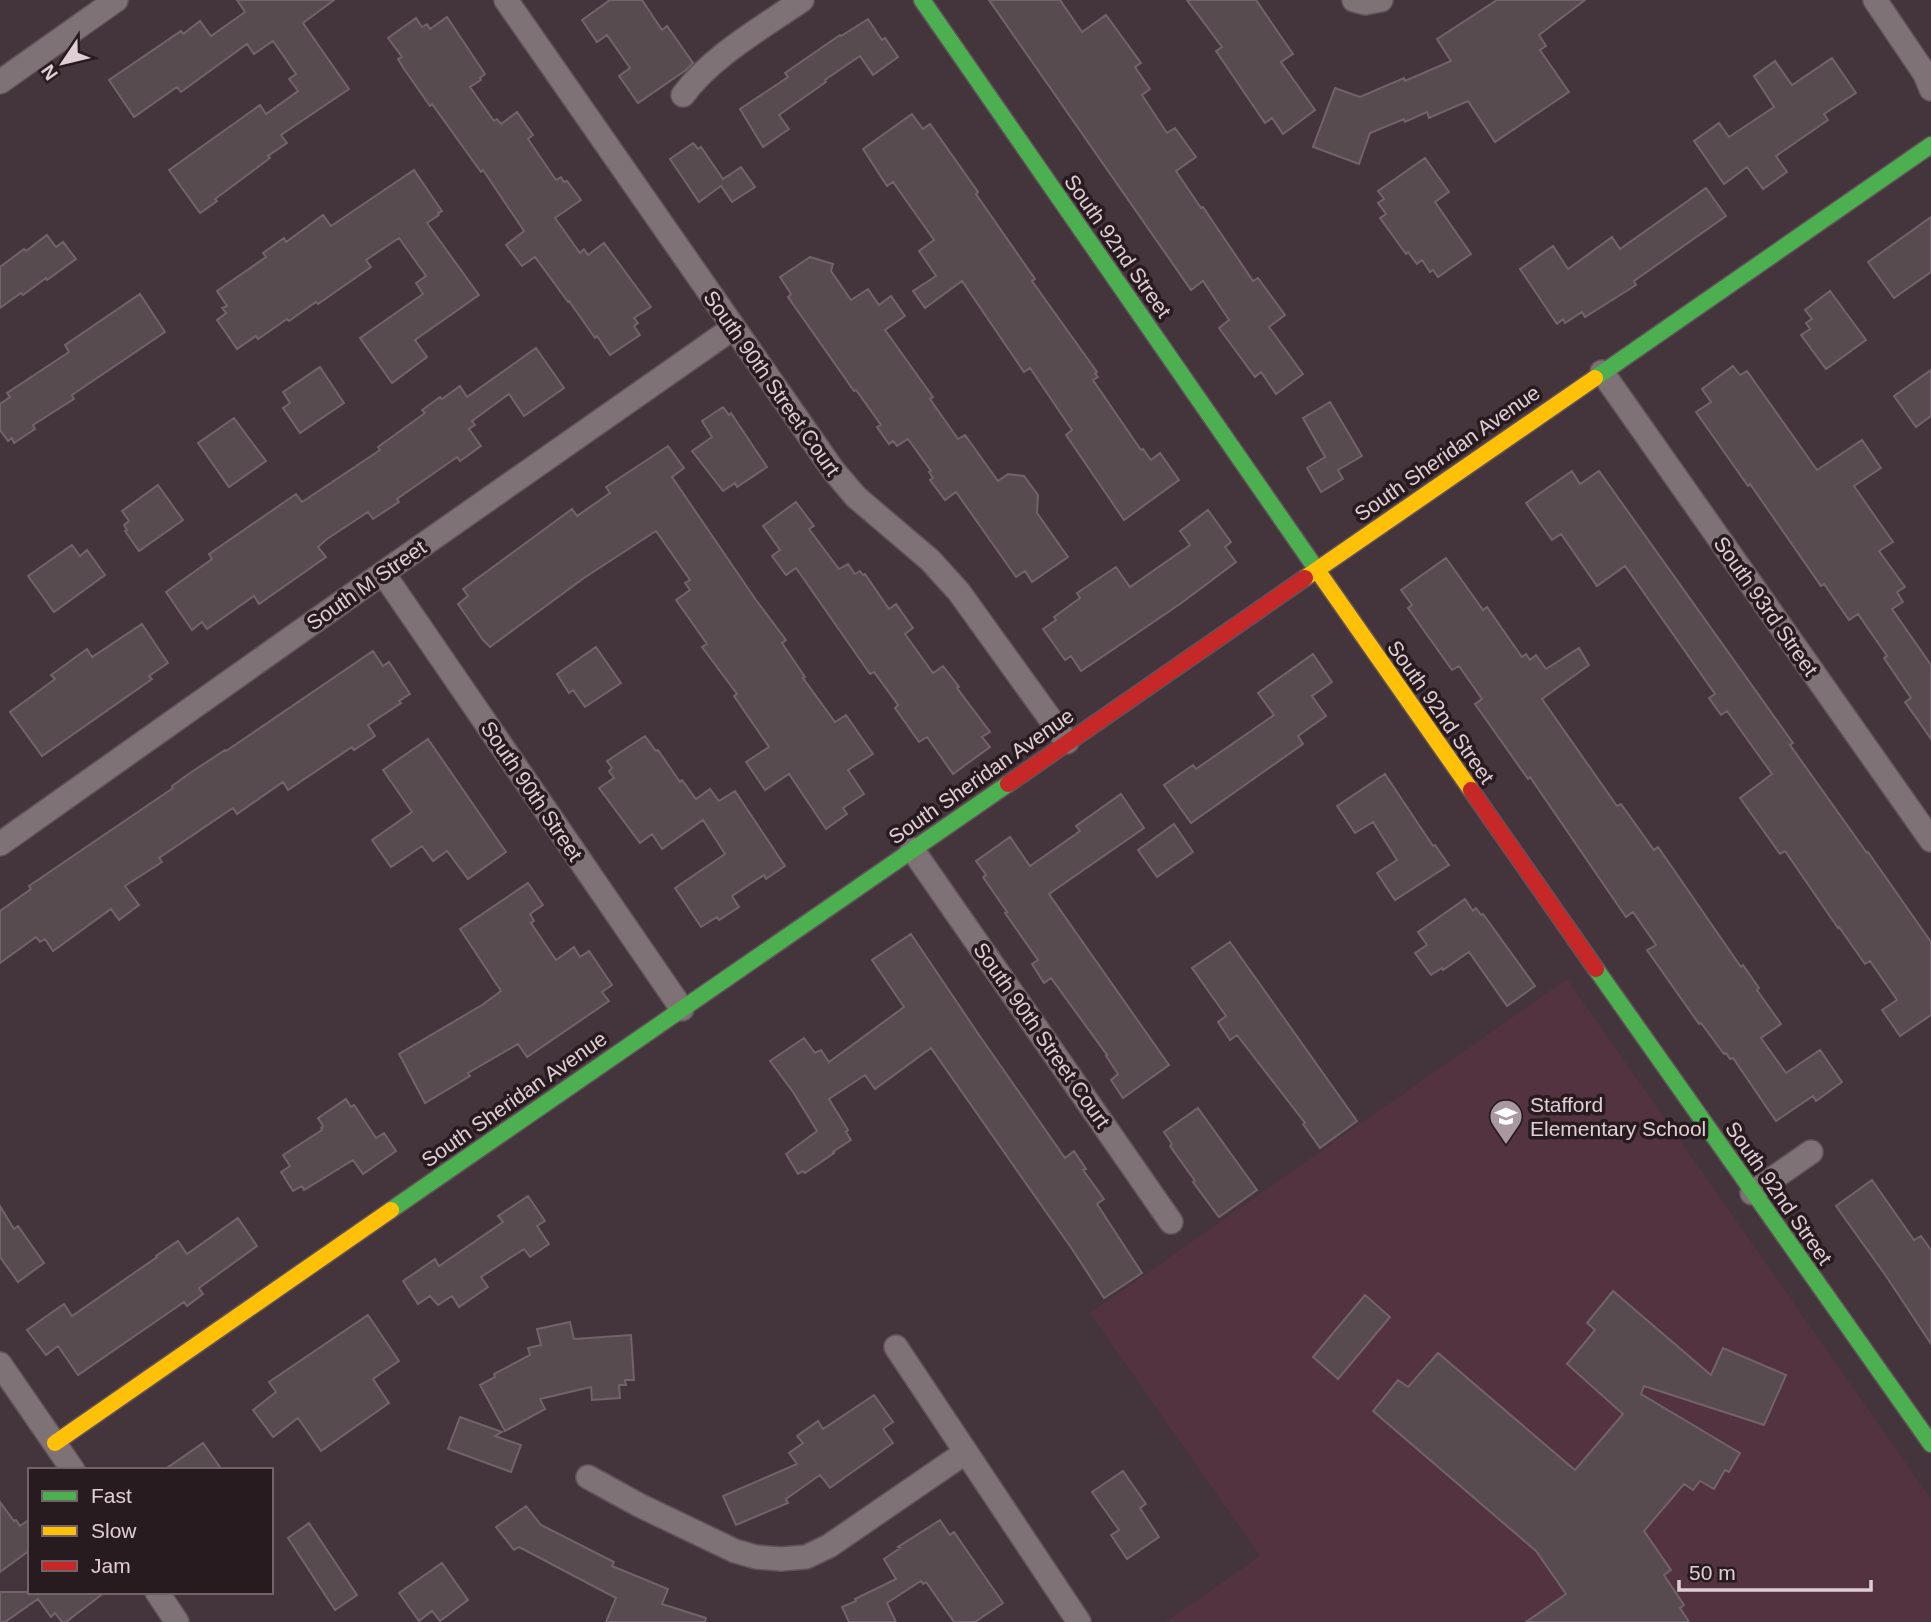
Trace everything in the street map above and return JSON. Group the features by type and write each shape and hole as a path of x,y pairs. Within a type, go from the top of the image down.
{"street":[{"path":"0,82 116,0"},
{"name":"South 90th Street Court","path":"506,0 832,470 856,497 930,560 959,592 1067,742"},
{"path":"683,95 700,76 732,49 802,0"},
{"name":"South 92nd Street","path":"922,0 1316,569 1931,1444"},
{"path":"1875,0 1925,74 1931,89"},
{"name":"South Sheridan Avenue","path":"55,1443 1931,145"},
{"name":"South M Street","path":"0,844 733,328"},
{"name":"South 93rd Street","path":"1602,372 1931,840"},
{"name":"South 90th Street","path":"383,573 682,1009"},
{"name":"South 90th Street Court","path":"912,849 1171,1222"},
{"path":"1752,1192 1811,1152"},
{"path":"896,1347 1079,1622"},
{"path":"0,1364 72,1468"},
{"path":"588,1477 735,1551 756,1557 781,1559 806,1557 829,1546 966,1452"},
{"path":"158,1594 177,1622"}],"shaded area":[{"name":"Stafford Elementary School","path":"1567,979 1931,1499 1931,1622 1166,1622 1260,1556 1090,1313"}],"building":[{"path":"237,0 334,0 303,23 349,89 281,135 287,143 200,213 169,170 260,105 266,114 298,91 289,79 296,74 273,41 254,54 247,44 181,92 177,87 134,117 109,80 200,21 211,36 245,12"},
{"path":"610,0 642,0 662,30 667,26 693,63 638,103 619,76 630,68 607,35 597,42 582,20"},
{"path":"989,0 1060,0 1082,32 1106,15 1141,63 1135,67 1150,89 1142,95 1167,133 1175,128 1196,157 1176,171 1253,281 1258,278 1285,315 1269,327 1303,374 1276,394 1261,372 1255,377 1219,328 1229,320 1203,281 1191,290"},
{"path":"1187,0 1256,0 1293,54 1281,62 1315,110 1283,134 1272,118 1265,123 1216,51 1222,47"},
{"path":"1497,0 1585,0 1539,35 1546,46 1540,50 1569,92 1495,142 1468,101 1429,118 1427,112 1370,133 1359,164 1313,147 1335,88 1360,97 1451,61 1437,39"},
{"path":"447,17 485,74 470,87 494,121 497,119 501,124 517,112 533,135 528,139 556,180 561,177 564,182 567,181 581,200 555,218 580,253 584,249 588,255 604,243 651,307 634,318 638,323 634,326 640,335 610,355 535,257 522,266 506,245 524,231 483,170 481,172 432,104 430,106 404,69 398,59 402,57 388,38 416,18 422,27 427,24 430,29"},
{"path":"868,19 898,57 873,75 860,56 779,115 789,129 763,147 740,109 788,77 785,73"},
{"path":"1832,58 1856,93 1824,114 1828,120 1776,156 1787,172 1763,189 1747,167 1724,184 1694,141 1719,123 1729,137 1774,107 1754,76 1775,61 1792,85"},
{"path":"912,114 923,129 930,124 978,192 976,194 1035,279 1032,281 1097,372 1095,373 1098,377 1093,380 1141,450 1143,449 1151,460 1160,453 1179,480 1124,520 1066,435 1072,430 1030,368 1024,372 962,281 925,308 913,291 936,276 919,251 934,240 893,182 887,186 863,149"},
{"path":"693,143 698,149 701,147 723,179 741,167 755,187 732,202 721,186 699,202 670,159"},
{"path":"1425,158 1449,192 1435,202 1471,254 1438,277 1433,270 1430,272 1422,260 1417,264 1408,252 1406,254 1380,218 1386,214 1378,203 1384,199 1378,191"},
{"path":"414,170 442,211 427,223 479,295 415,340 427,357 392,383 360,338 423,294 416,283 426,276 399,238 366,260 371,267 318,304 316,302 289,321 287,319 258,339 256,336 237,349 217,320 226,313 222,308 227,306 217,291 266,257 263,253 284,238 286,242 323,215 331,226"},
{"path":"1706,188 1726,216 1634,281 1636,285 1585,317 1582,312 1565,323 1563,319 1557,324 1520,269 1553,246 1568,269 1612,237 1620,249"},
{"path":"1931,217 1931,272 1894,298 1868,262"},
{"path":"47,235 56,247 63,242 76,259 0,308 0,267"},
{"path":"810,257 833,264 831,271 851,300 868,289 879,305 891,296 905,316 885,330 933,397 930,399 958,439 965,435 998,481 1008,474 1024,476 1038,495 1037,513 1068,557 1032,582 1025,571 1016,577 956,492 945,500 930,480 933,478 929,472 931,471 908,439 897,446 893,441 889,444 877,427 881,425 788,297 791,294 780,277"},
{"path":"1830,291 1866,340 1826,369 1801,335 1810,329 1806,323 1812,319 1805,310"},
{"path":"140,294 165,332 72,395 74,399 33,425 35,429 14,443 12,438 8,441 0,430 0,404 10,397 7,393 69,352 65,345"},
{"path":"536,348 564,388 524,416 509,394 472,421 475,425 469,429 481,446 460,461 457,457 373,519 368,512 327,539 318,547 326,557 259,604 254,596 207,629 202,622 192,630 166,592 212,559 209,554 296,494 302,502 380,450 378,447 425,413 422,410 440,397 442,399 460,386 467,397"},
{"path":"1733,366 1740,375 1747,371 1817,470 1862,440 1881,468 1854,486 1893,542 1879,551 1905,587 1897,592 1903,602 1892,609 1931,665 1931,739 1905,702 1911,698 1884,658 1887,656 1858,614 1849,620 1824,584 1821,586 1696,412 1711,402 1702,389"},
{"path":"320,367 344,403 300,433 283,408 290,403 283,392"},
{"path":"1931,370 1931,416 1916,427 1894,396"},
{"path":"1330,402 1362,456 1338,470 1343,479 1321,492 1307,468 1325,457 1303,418"},
{"path":"723,407 729,415 731,413 767,467 737,487 735,483 723,491 692,451 712,437 702,421"},
{"path":"234,418 266,461 229,487 198,443"},
{"path":"668,446 684,468 672,477 786,640 782,643 805,677 803,678 835,722 846,715 873,754 848,770 864,794 843,808 847,814 826,829 789,774 765,790 746,762 769,747 734,696 737,694 702,647 707,644 676,600 690,590 685,583 690,580 656,531 584,578 490,647 458,604 468,596 463,589 572,509 577,516 610,493 606,487"},
{"path":"1572,471 1580,484 1599,471 1931,942 1931,1015 1900,1036 1882,1010 1897,1000 1870,961 1865,964 1785,851 1780,854 1740,798 1772,774 1727,711 1721,715 1709,698 1715,694 1625,566 1597,586 1561,534 1552,540 1526,503"},
{"path":"158,485 183,520 139,551 125,531 127,530 124,525 129,521 122,511"},
{"path":"796,502 814,526 809,529 839,569 848,564 855,574 860,571 865,574 889,609 896,604 913,628 905,634 933,673 943,666 990,732 982,737 990,747 953,774 927,737 919,742 895,708 898,705 874,672 870,674 796,568 786,575 772,556 780,550 763,526"},
{"path":"1208,510 1231,542 1225,547 1236,562 1180,604 1081,671 1071,656 1065,660 1043,629 1056,620 1054,617 1080,598 1077,593 1116,567 1130,587 1190,545 1180,531"},
{"path":"72,545 80,556 87,550 105,575 54,612 28,576"},
{"path":"1446,558 1483,610 1487,607 1522,657 1526,654 1530,660 1536,655 1546,669 1579,648 1589,665 1542,699 1617,806 1621,804 1654,850 1658,847 1741,967 1743,965 1759,988 1757,990 1781,1024 1761,1038 1786,1073 1820,1050 1842,1082 1816,1101 1813,1096 1776,1121 1733,1058 1730,1059 1724,1054 1701,1023 1699,1024 1647,950 1656,945 1633,912 1626,917 1530,777 1528,779 1475,704 1482,699 1459,666 1452,670 1408,608 1412,605 1401,590"},
{"path":"142,624 168,663 149,676 152,679 42,756 10,712 55,679 51,675 87,649 92,657"},
{"path":"596,647 621,683 585,707 573,690 569,693 557,674"},
{"path":"373,651 383,666 389,662 410,694 368,725 375,736 354,750 352,747 288,790 283,782 237,814 233,808 159,858 162,862 125,886 139,905 119,920 111,909 53,951 45,939 40,942 36,937 0,963 0,911 31,889 29,886 173,788 172,786 190,773"},
{"path":"1313,654 1332,682 1312,696 1326,716 1298,736 1303,744 1191,823 1164,785 1193,765 1196,769 1274,715 1258,693"},
{"path":"645,736 696,799 710,789 719,801 735,791 785,866 766,879 764,875 732,896 739,907 719,920 717,917 701,927 675,888 725,854 703,820 662,849 652,834 640,843 599,788 614,778 607,761"},
{"path":"428,739 506,852 468,879 447,851 433,861 422,846 391,867 372,840 412,812 383,770"},
{"path":"1385,774 1433,846 1435,845 1449,865 1395,900 1377,873 1397,860 1373,822 1355,833 1337,806"},
{"path":"1121,794 1144,828 1049,894 1169,1065 1123,1098 1111,1080 1118,1074 1107,1055 1051,978 1044,983 1032,964 1038,960 1005,913 1007,912 983,877 986,875 976,861 1010,837 1030,866 1080,831 1076,826"},
{"path":"1174,824 1193,852 1157,877 1138,850"},
{"path":"528,883 543,905 530,914 534,921 531,923 556,960 574,947 580,957 589,951 612,985 602,992 609,1001 527,1057 518,1044 468,1073 470,1076 425,1103 399,1054 501,991 460,929"},
{"path":"1465,899 1473,911 1476,908 1483,914 1535,986 1507,1006 1469,952 1431,975 1415,953 1427,945 1418,932"},
{"path":"911,934 1065,1158 1074,1151 1086,1169 1083,1170 1104,1199 1097,1204 1142,1273 1104,1298 931,1048 875,1089 865,1075 829,1099 851,1140 834,1153 805,1173 803,1171 798,1174 786,1154 817,1131 770,1061 804,1038 815,1053 821,1050 829,1062 904,1007 872,960"},
{"path":"1230,942 1357,1121 1320,1148 1303,1124 1305,1123 1237,1035 1230,1040 1218,1022 1226,1016 1192,968"},
{"path":"346,1099 351,1107 354,1105 376,1138 384,1133 396,1151 363,1174 353,1160 304,1190 302,1186 293,1191 281,1172 290,1166 283,1155 322,1130 323,1126 318,1118"},
{"path":"1198,1108 1257,1190 1219,1217 1193,1182 1195,1181 1170,1146 1172,1144 1164,1132"},
{"path":"1872,1180 1914,1240 1921,1236 1931,1250 1931,1344 1836,1206"},
{"path":"528,1196 545,1221 537,1226 549,1244 530,1257 524,1249 481,1277 488,1287 459,1307 452,1296 438,1305 430,1296 418,1304 403,1281 435,1259 439,1266 503,1222 498,1216"},
{"path":"0,1206 14,1229 18,1226 44,1263 18,1282 0,1257"},
{"path":"238,1218 257,1246 199,1288 203,1294 187,1306 184,1302 78,1375 58,1346 46,1355 27,1330 64,1304 72,1316 178,1241 187,1254"},
{"path":"1613,1291 1711,1375 1723,1348 1786,1375 1764,1425 1644,1386 1641,1394 1740,1453 1729,1472 1725,1470 1714,1489 1700,1481 1693,1490 1684,1484 1644,1531 1671,1570 1664,1575 1684,1605 1680,1608 1689,1622 1526,1622 1566,1594 1536,1551 1373,1411 1398,1380 1408,1387 1438,1353 1575,1470 1623,1414 1567,1364 1595,1330 1587,1323"},
{"path":"1365,1295 1390,1317 1338,1379 1313,1357"},
{"path":"368,1315 399,1361 373,1379 389,1403 321,1451 298,1418 273,1437 253,1410 276,1392 269,1382"},
{"path":"570,1322 574,1339 631,1335 634,1380 625,1380 626,1385 619,1385 620,1398 592,1400 591,1387 540,1399 545,1409 505,1431 480,1385 495,1377 494,1374 530,1355 528,1348 541,1345 537,1329"},
{"path":"874,1395 893,1422 883,1429 893,1443 830,1488 820,1475 786,1499 788,1503 736,1525 723,1496 797,1464 789,1453 803,1443 797,1436 818,1421 823,1429"},
{"path":"460,1417 502,1432 495,1436 521,1445 511,1472 448,1449"},
{"path":"203,1443 221,1468 167,1468"},
{"path":"1123,1471 1146,1504 1140,1508 1159,1537 1127,1559 1111,1535 1119,1530 1092,1492"},
{"path":"0,1502 20,1526 28,1520 28,1551 0,1572"},
{"path":"526,1506 541,1525 614,1562 612,1566 668,1589 662,1604 706,1618 705,1622 606,1622 616,1598 519,1547 514,1550 496,1527"},
{"path":"940,1520 950,1535 954,1532 1003,1603 975,1622 954,1622 926,1582 923,1584 921,1581 887,1603 896,1622 849,1622 842,1607 896,1579 884,1559"},
{"path":"309,1523 357,1595 335,1610 288,1538"},
{"path":"442,1563 468,1600 440,1621 432,1611 419,1621 399,1593"},
{"path":"0,1592 102,1594 66,1622 62,1622 55,1613 51,1617 38,1599 5,1622 0,1622"}],"traffic: fast":[{"path":"922,0 1317,570"},
{"path":"1595,378 1931,145"},
{"path":"391,1210 1008,784"},
{"path":"1596,969 1931,1444"}],"traffic: slow":[{"path":"1305,578 1595,378"},
{"path":"1317,570 1471,790"},
{"path":"55,1443 391,1210"}],"traffic: jam":[{"path":"1008,784 1305,578"},
{"path":"1471,790 1596,969"}],"place":[{"name":"Stafford Elementary School","path":"1506,1146"}]}
